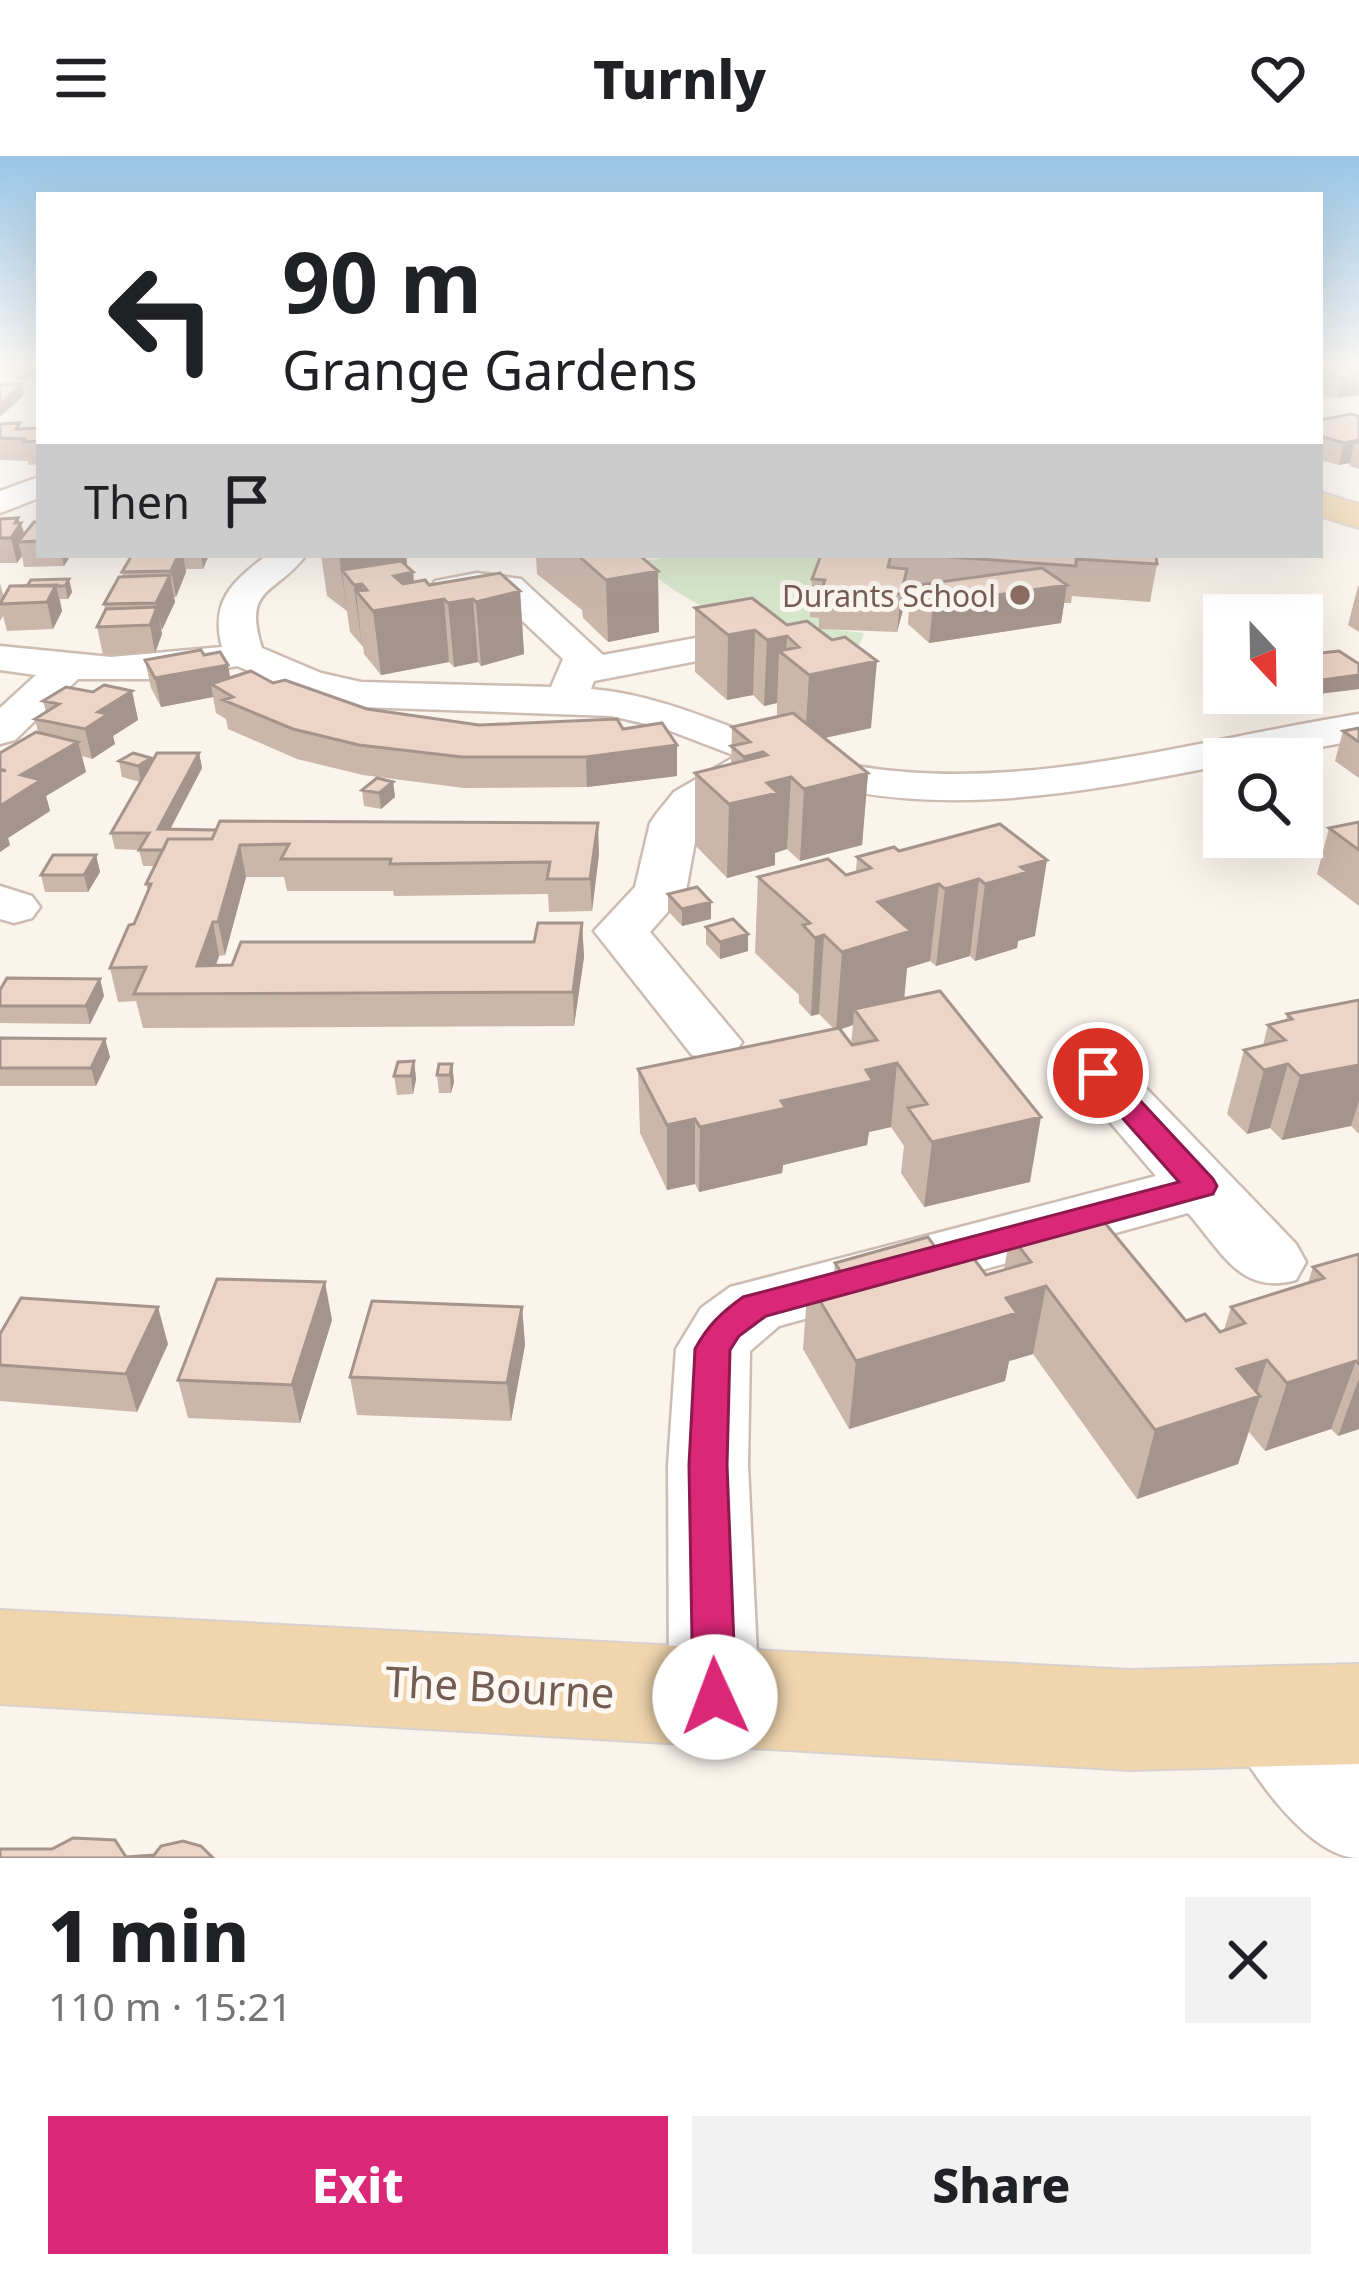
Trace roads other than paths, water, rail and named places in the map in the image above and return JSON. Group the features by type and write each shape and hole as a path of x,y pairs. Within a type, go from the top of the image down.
{"main road":[{"path":"1323,503 1359,518"},
{"name":"The Bourne","path":"0,1657 1059,1717 1314,1716"}],"street":[{"path":"4,512 36,488"},
{"path":"244,655 232,626 234,607 243,593 285,558"},
{"path":"438,591 477,584 508,586 584,657 572,686"},
{"path":"476,623 536,614"},
{"path":"0,658 67,668 149,672 244,655 324,687 352,693 572,686 750,640"},
{"path":"0,731 67,668"},
{"path":"572,686 695,723 769,756 856,780 936,790 1018,786 1359,727"},
{"path":"713,1042 622,931 660,891 674,823 691,802 769,756"},
{"path":"1098,1073 1270,1262"},
{"path":"715,1697 709,1453 713,1349 727,1327 755,1306 1202,1186"},
{"path":"1314,1716 1317,1777 1359,1814"}],"place":[{"name":"Durants School","path":"1020,595"}]}
